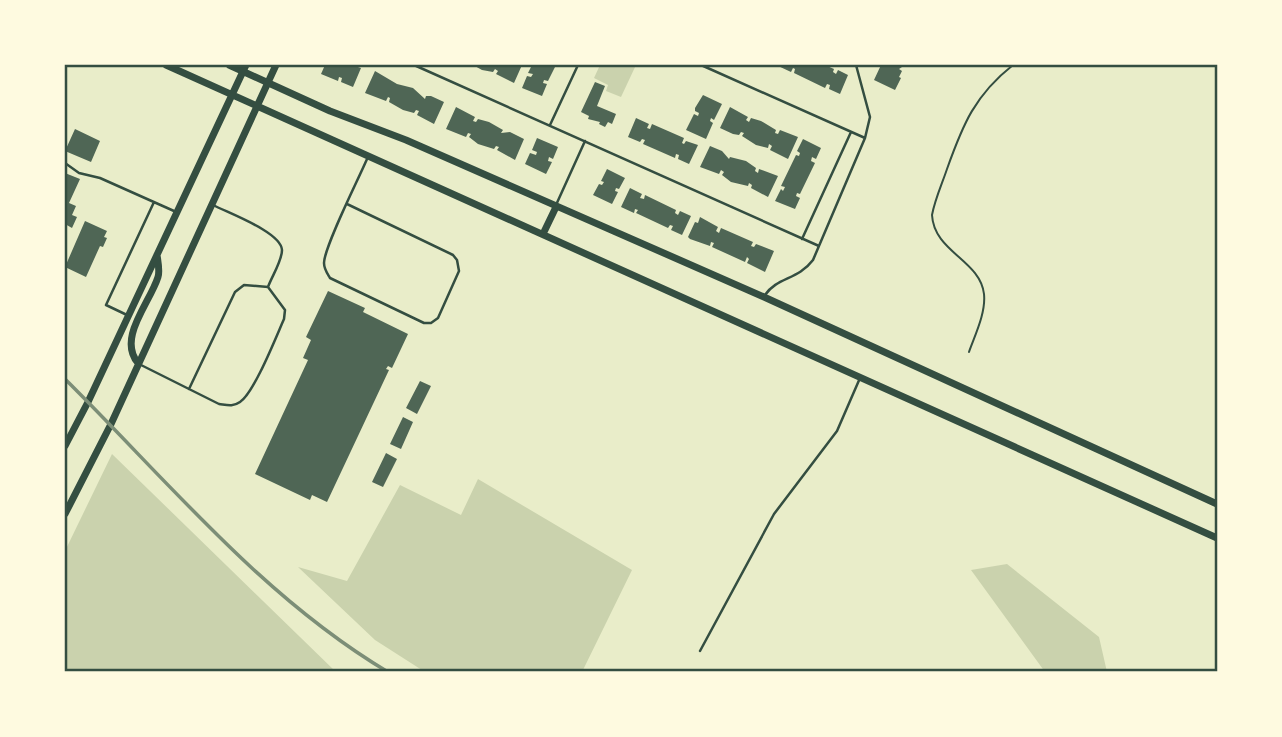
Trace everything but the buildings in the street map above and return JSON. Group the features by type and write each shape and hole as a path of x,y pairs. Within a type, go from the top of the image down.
{"main road":[{"path":"166,65 1217,538"},
{"path":"229,65 245,68 268,82 330,111 406,140 764,298 1217,504"},
{"path":"65,514 276,65"},
{"path":"65,446 245,68"},
{"path":"543,234 555,208"},
{"path":"138,363 131,352 131,339 159,274 157,254"}],"lane":[{"path":"414,65 819,246"},
{"path":"550,125 578,65"},
{"path":"701,65 865,138"},
{"path":"764,298 771,286 805,271 819,246 865,138 870,117 856,65"},
{"path":"802,239 851,132"},
{"path":"555,208 585,141"},
{"path":"347,204 453,255 457,260 459,271 438,318 424,323 330,278 323,267 325,256 347,204 369,156"},
{"path":"65,163 79,173 100,178 177,212"},
{"path":"128,316 106,305 154,202"},
{"path":"211,205 275,236 282,253 268,286"},
{"path":"189,389 235,292 244,285 268,286"},
{"path":"138,363 219,404 232,406 243,401 284,319 285,310 268,286"},
{"path":"700,650 774,514 837,432 860,378"}],"path":[{"path":"969,352 984,305 981,283 975,273 942,242 933,225 932,215 959,136 974,105 987,88 1013,65"}],"green space":[{"path":"600,65 636,65 621,97 606,91 608,85 594,78"},
{"path":"112,454 336,672 65,672 65,551"},
{"path":"478,479 632,570 582,672 425,672 375,640 298,567 347,581 400,485 461,515"},
{"path":"1007,564 1099,637 1107,672 1045,672 971,570"}],"railway":[{"path":"65,379 179,497 258,573 342,642 388,672"}]}
